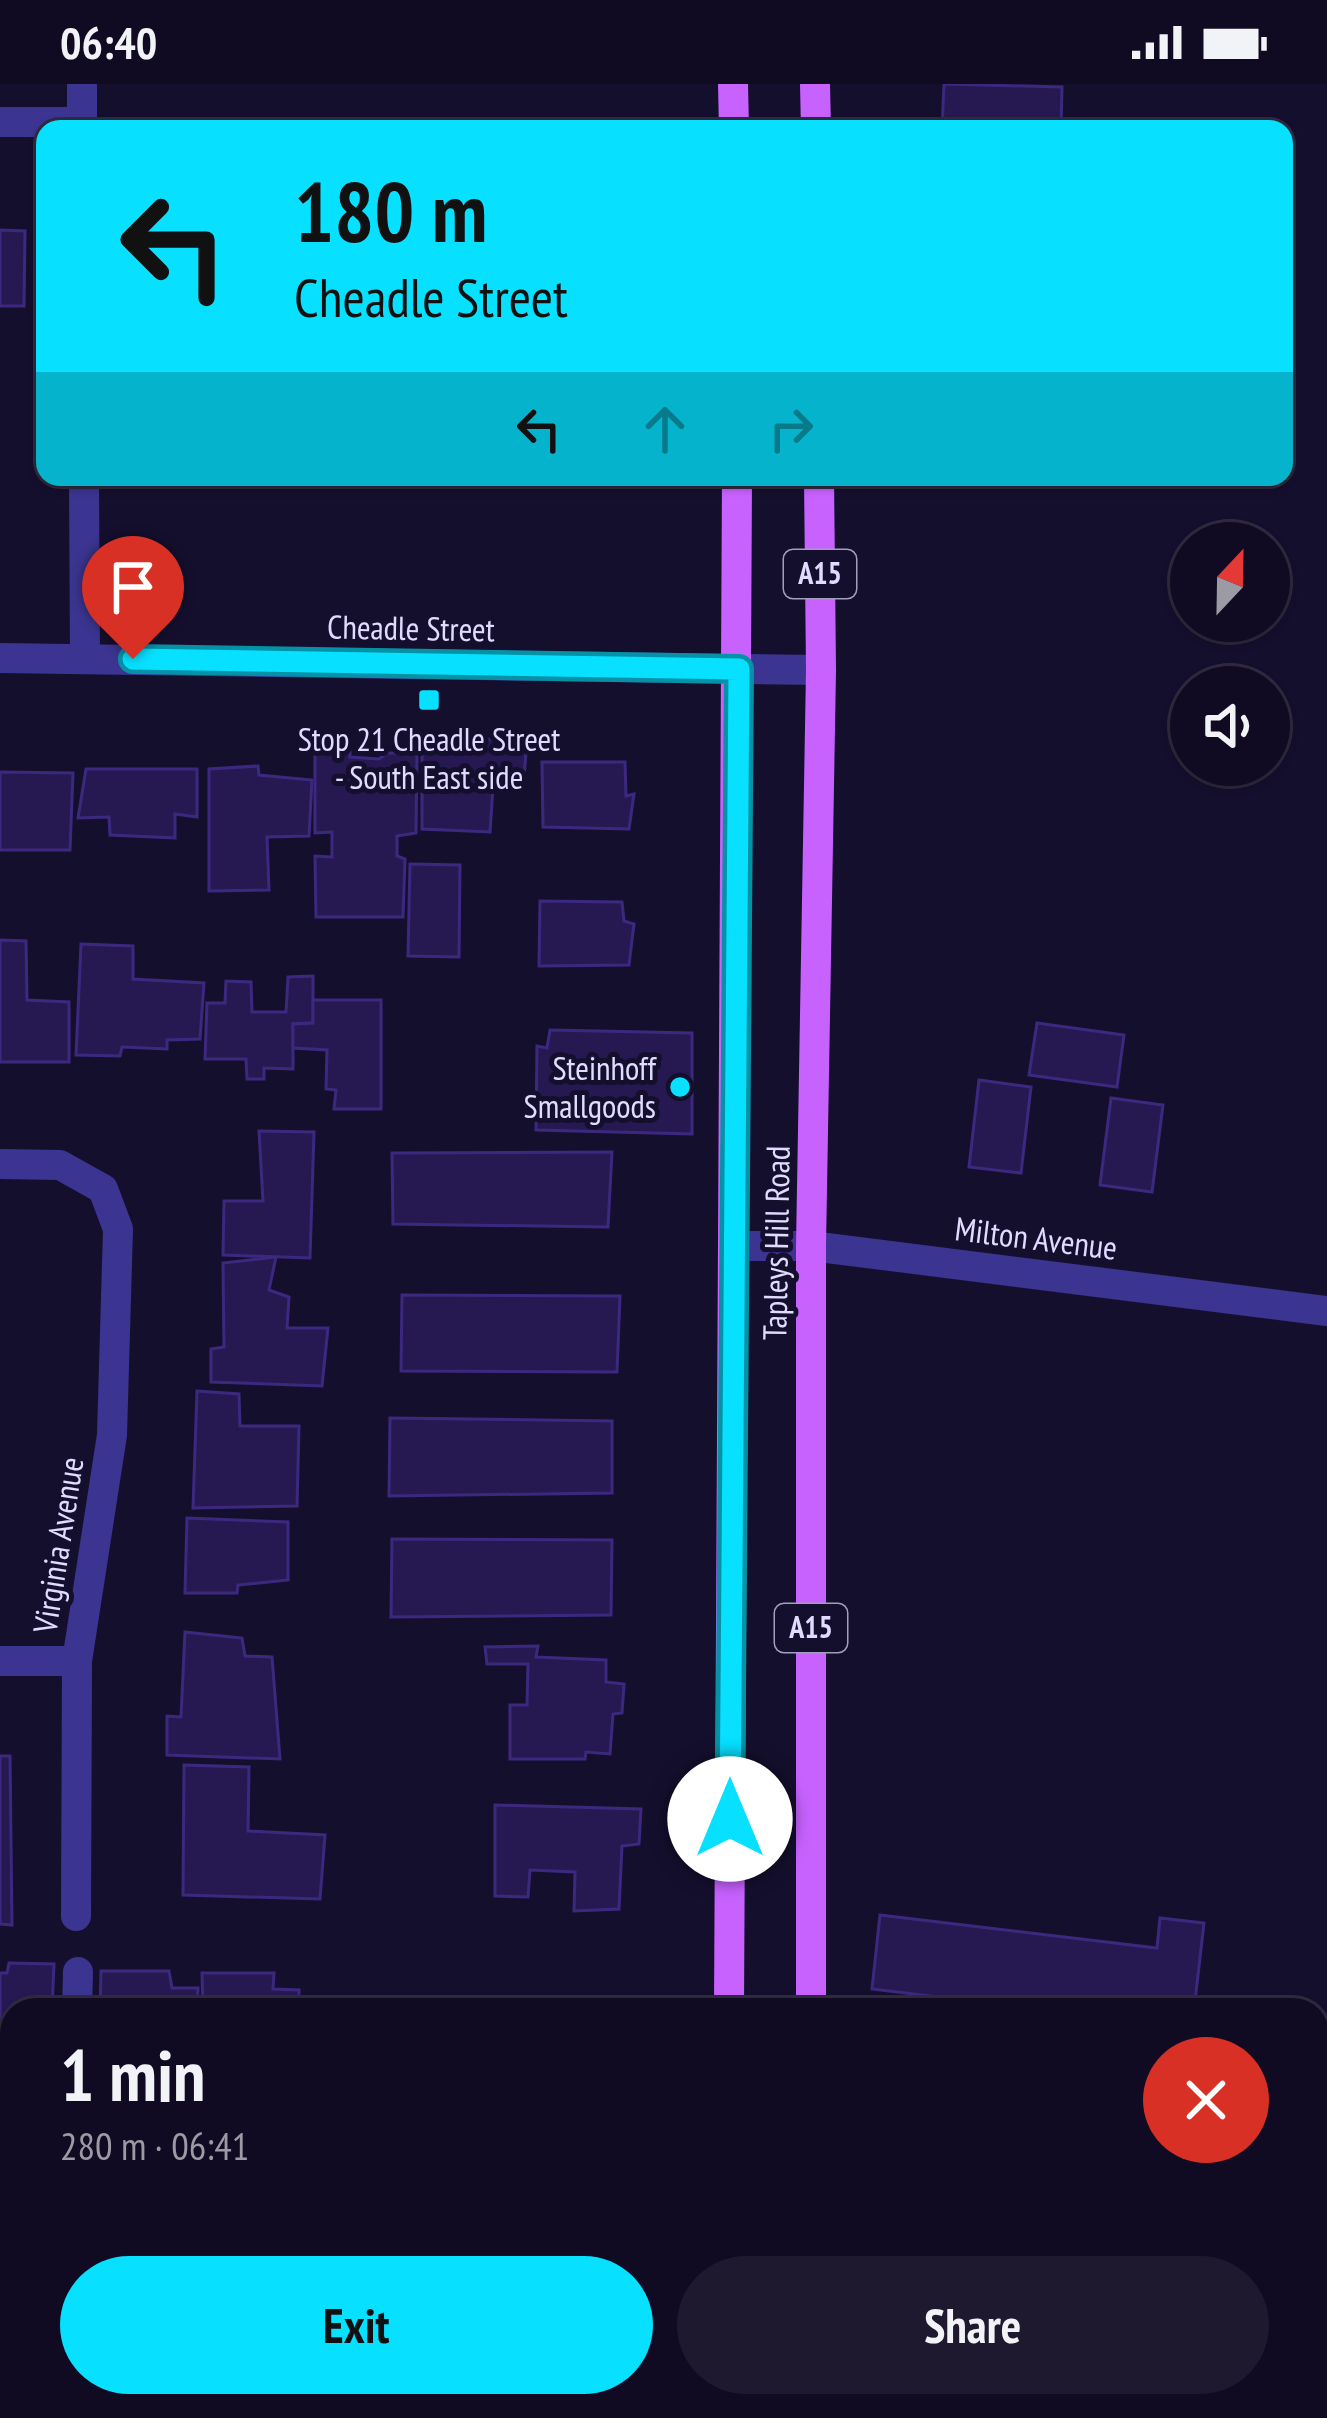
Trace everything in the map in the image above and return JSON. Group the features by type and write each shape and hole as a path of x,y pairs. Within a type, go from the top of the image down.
{"main road":[{"path":"734,84 734,120"},
{"path":"815,84 816,120"},
{"name":"Tapleys Hill Road","path":"729,1998 737,486"},
{"name":"Tapleys Hill Road","path":"811,1998 811,1246 821,670 819,486"}],"street":[{"path":"82,84 82,120"},
{"path":"0,122 36,124"},
{"path":"84,486 85,658"},
{"name":"Cheadle Street","path":"0,658 821,670"},
{"name":"Virginia Avenue","path":"0,1164 60,1165 103,1189 118,1229 112,1435 76,1660 76,1916"},
{"name":"Milton Avenue","path":"735,1246 811,1246 1326,1304"},
{"path":"0,1661 76,1660"},
{"path":"77,1998 78,1972"}],"building":[{"path":"944,84 1062,87 1061,120 942,120"},
{"path":"0,230 25,231 24,306 0,306"},
{"path":"422,734 527,742 523,787 493,787 490,832 422,829"},
{"path":"315,750 379,759 387,753 417,753 416,833 397,836 397,856 405,859 403,917 316,917 315,856 332,857 332,832 315,833"},
{"path":"542,762 625,762 626,796 634,794 629,829 543,827"},
{"path":"258,766 259,775 312,780 309,836 267,837 269,890 209,891 209,769"},
{"path":"86,769 197,769 197,817 175,814 175,838 110,835 109,817 78,818"},
{"path":"0,772 73,773 70,850 0,850"},
{"path":"410,864 460,865 459,957 408,956"},
{"path":"540,901 622,902 624,921 634,924 629,965 539,966"},
{"path":"0,940 26,941 27,1000 69,1002 69,1062 0,1062"},
{"path":"81,944 133,946 133,979 204,983 200,1039 167,1040 167,1049 122,1047 120,1056 76,1055"},
{"path":"313,976 313,1023 293,1024 293,1069 264,1068 264,1079 247,1079 246,1059 205,1059 207,1003 225,1003 226,981 251,982 252,1012 286,1012 288,977"},
{"path":"313,1000 381,1000 381,1109 334,1109 336,1090 326,1089 327,1050 293,1048 293,1024 313,1023"},
{"path":"1037,1023 1124,1035 1117,1087 1029,1075"},
{"path":"550,1030 692,1033 692,1134 536,1130 537,1046 547,1048"},
{"path":"979,1080 1031,1087 1021,1173 969,1167"},
{"path":"1111,1098 1163,1105 1152,1192 1100,1185"},
{"path":"259,1131 314,1132 310,1258 223,1255 224,1201 263,1201"},
{"path":"612,1152 608,1227 393,1224 392,1153"},
{"path":"276,1257 269,1290 289,1297 287,1328 328,1328 322,1386 211,1382 211,1349 224,1347 223,1263"},
{"path":"402,1295 620,1296 617,1372 401,1371"},
{"path":"197,1391 239,1394 240,1426 299,1426 297,1506 193,1508"},
{"path":"390,1418 612,1421 612,1493 389,1496"},
{"path":"187,1518 288,1522 288,1580 238,1585 237,1593 185,1593"},
{"path":"392,1539 612,1540 611,1615 391,1617"},
{"path":"185,1632 242,1638 245,1656 272,1657 280,1759 167,1755 167,1716 181,1717"},
{"path":"538,1646 536,1657 606,1660 606,1682 624,1684 622,1713 613,1714 610,1754 586,1752 585,1759 510,1759 510,1705 527,1705 528,1664 487,1664 485,1647"},
{"path":"0,1756 10,1756 12,1925 0,1924"},
{"path":"184,1765 249,1767 248,1831 325,1835 320,1899 183,1895"},
{"path":"495,1805 641,1809 639,1844 622,1846 619,1909 574,1911 575,1872 530,1870 528,1897 495,1896"},
{"path":"880,1915 1157,1948 1160,1918 1204,1923 1195,1998 947,1998 872,1989"},
{"path":"9,1963 54,1964 53,1998 0,1998 0,1973 7,1973"},
{"path":"101,1971 169,1971 172,1988 198,1988 198,1998 100,1998"},
{"path":"202,1973 274,1973 273,1989 299,1990 299,1998 203,1998"}],"place":[{"name":"Stop 21 Cheadle Street - South East side","path":"429,700"},
{"name":"Steinhoff Smallgoods","path":"680,1087"}],"route":[{"path":"133,659 739,669 730,1819"}]}
